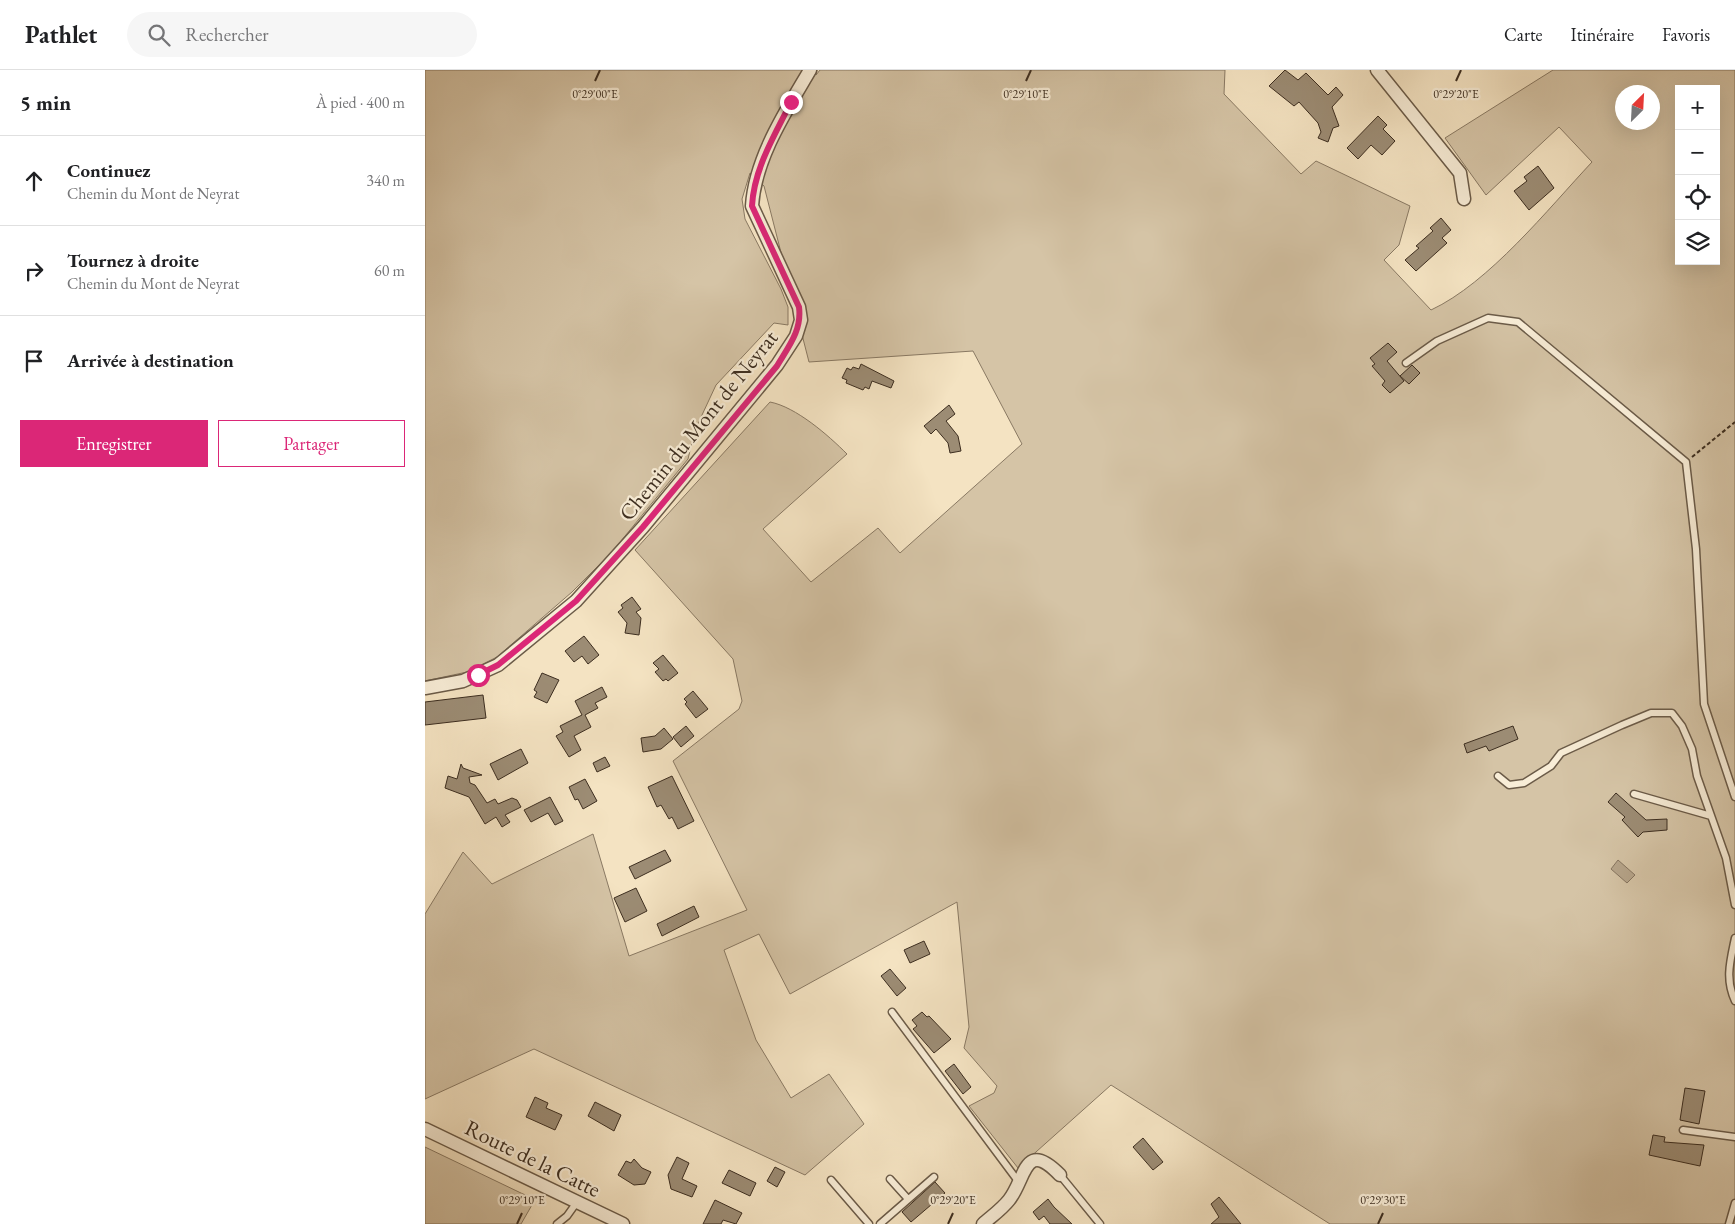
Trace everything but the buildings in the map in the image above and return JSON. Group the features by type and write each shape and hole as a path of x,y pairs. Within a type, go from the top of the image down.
{"street":[{"name":"Chemin du Mont de Neyrat","path":"425,688 463,681 498,665 576,601 643,527 777,366 796,336 801,320 795,295 752,206 753,188 758,169 791,102 810,70"},
{"path":"1377,70 1460,173 1464,199"},
{"name":"Route de la Catte","path":"425,1129 623,1224"},
{"path":"983,1224 1011,1198 1026,1165 1039,1160 1051,1165 1060,1175"}],"lane":[{"path":"1406,363 1437,341 1488,318 1518,322 1686,462 1696,549 1704,704 1735,797"},
{"path":"1498,776 1509,785 1524,784 1551,766 1561,753 1651,713 1672,712 1682,726 1692,749 1697,776 1726,858 1735,905"},
{"path":"1635,794 1711,816"},
{"path":"1735,938 1730,963 1729,987 1735,1001"},
{"path":"892,1012 1018,1181"},
{"path":"1683,1130 1735,1137"},
{"path":"1060,1175 1100,1224"},
{"path":"880,1224 934,1178"},
{"path":"891,1179 908,1200"},
{"path":"831,1180 869,1224"},
{"path":"557,1224 567,1216 577,1202"},
{"path":"1729,1224 1735,1203"},
{"path":"567,1216 568,1224"}],"path":[{"path":"1686,462 1735,422"}],"shaded area":[{"path":"425,70 817,70 816,75 820,70 1225,70 1224,94 1301,174 1316,161 1410,206 1399,245 1384,260 1431,310 1453,298 1496,264 1517,244 1592,162 1559,127 1486,195 1445,138 1553,70 1735,70 1735,1224 1330,1224 1111,1085 1018,1168 969,1106 994,1093 997,1086 964,1048 969,1027 957,902 790,994 759,934 724,950 756,1040 791,1098 829,1074 864,1124 805,1175 534,1049 425,1099 425,914 463,852 492,884 593,834 629,956 747,910 673,761 739,709 742,701 733,659 635,550 770,402 801,416 847,454 763,529 811,582 878,528 900,553 1022,444 973,351 809,362 764,186 750,173 742,199 745,219 781,289 788,307 788,325 774,323 716,385 695,430 688,459 612,552 572,592 497,657 467,672 425,681"},
{"path":"1618,860 1635,875 1627,883 1611,869"},
{"path":"425,1147 523,1194 536,1198 521,1224 425,1224"}],"route":[{"path":"478,675 498,665 525,644 576,601 609,567 777,366 796,336 801,320 795,295 752,206 753,188 758,169 791,102"}]}
